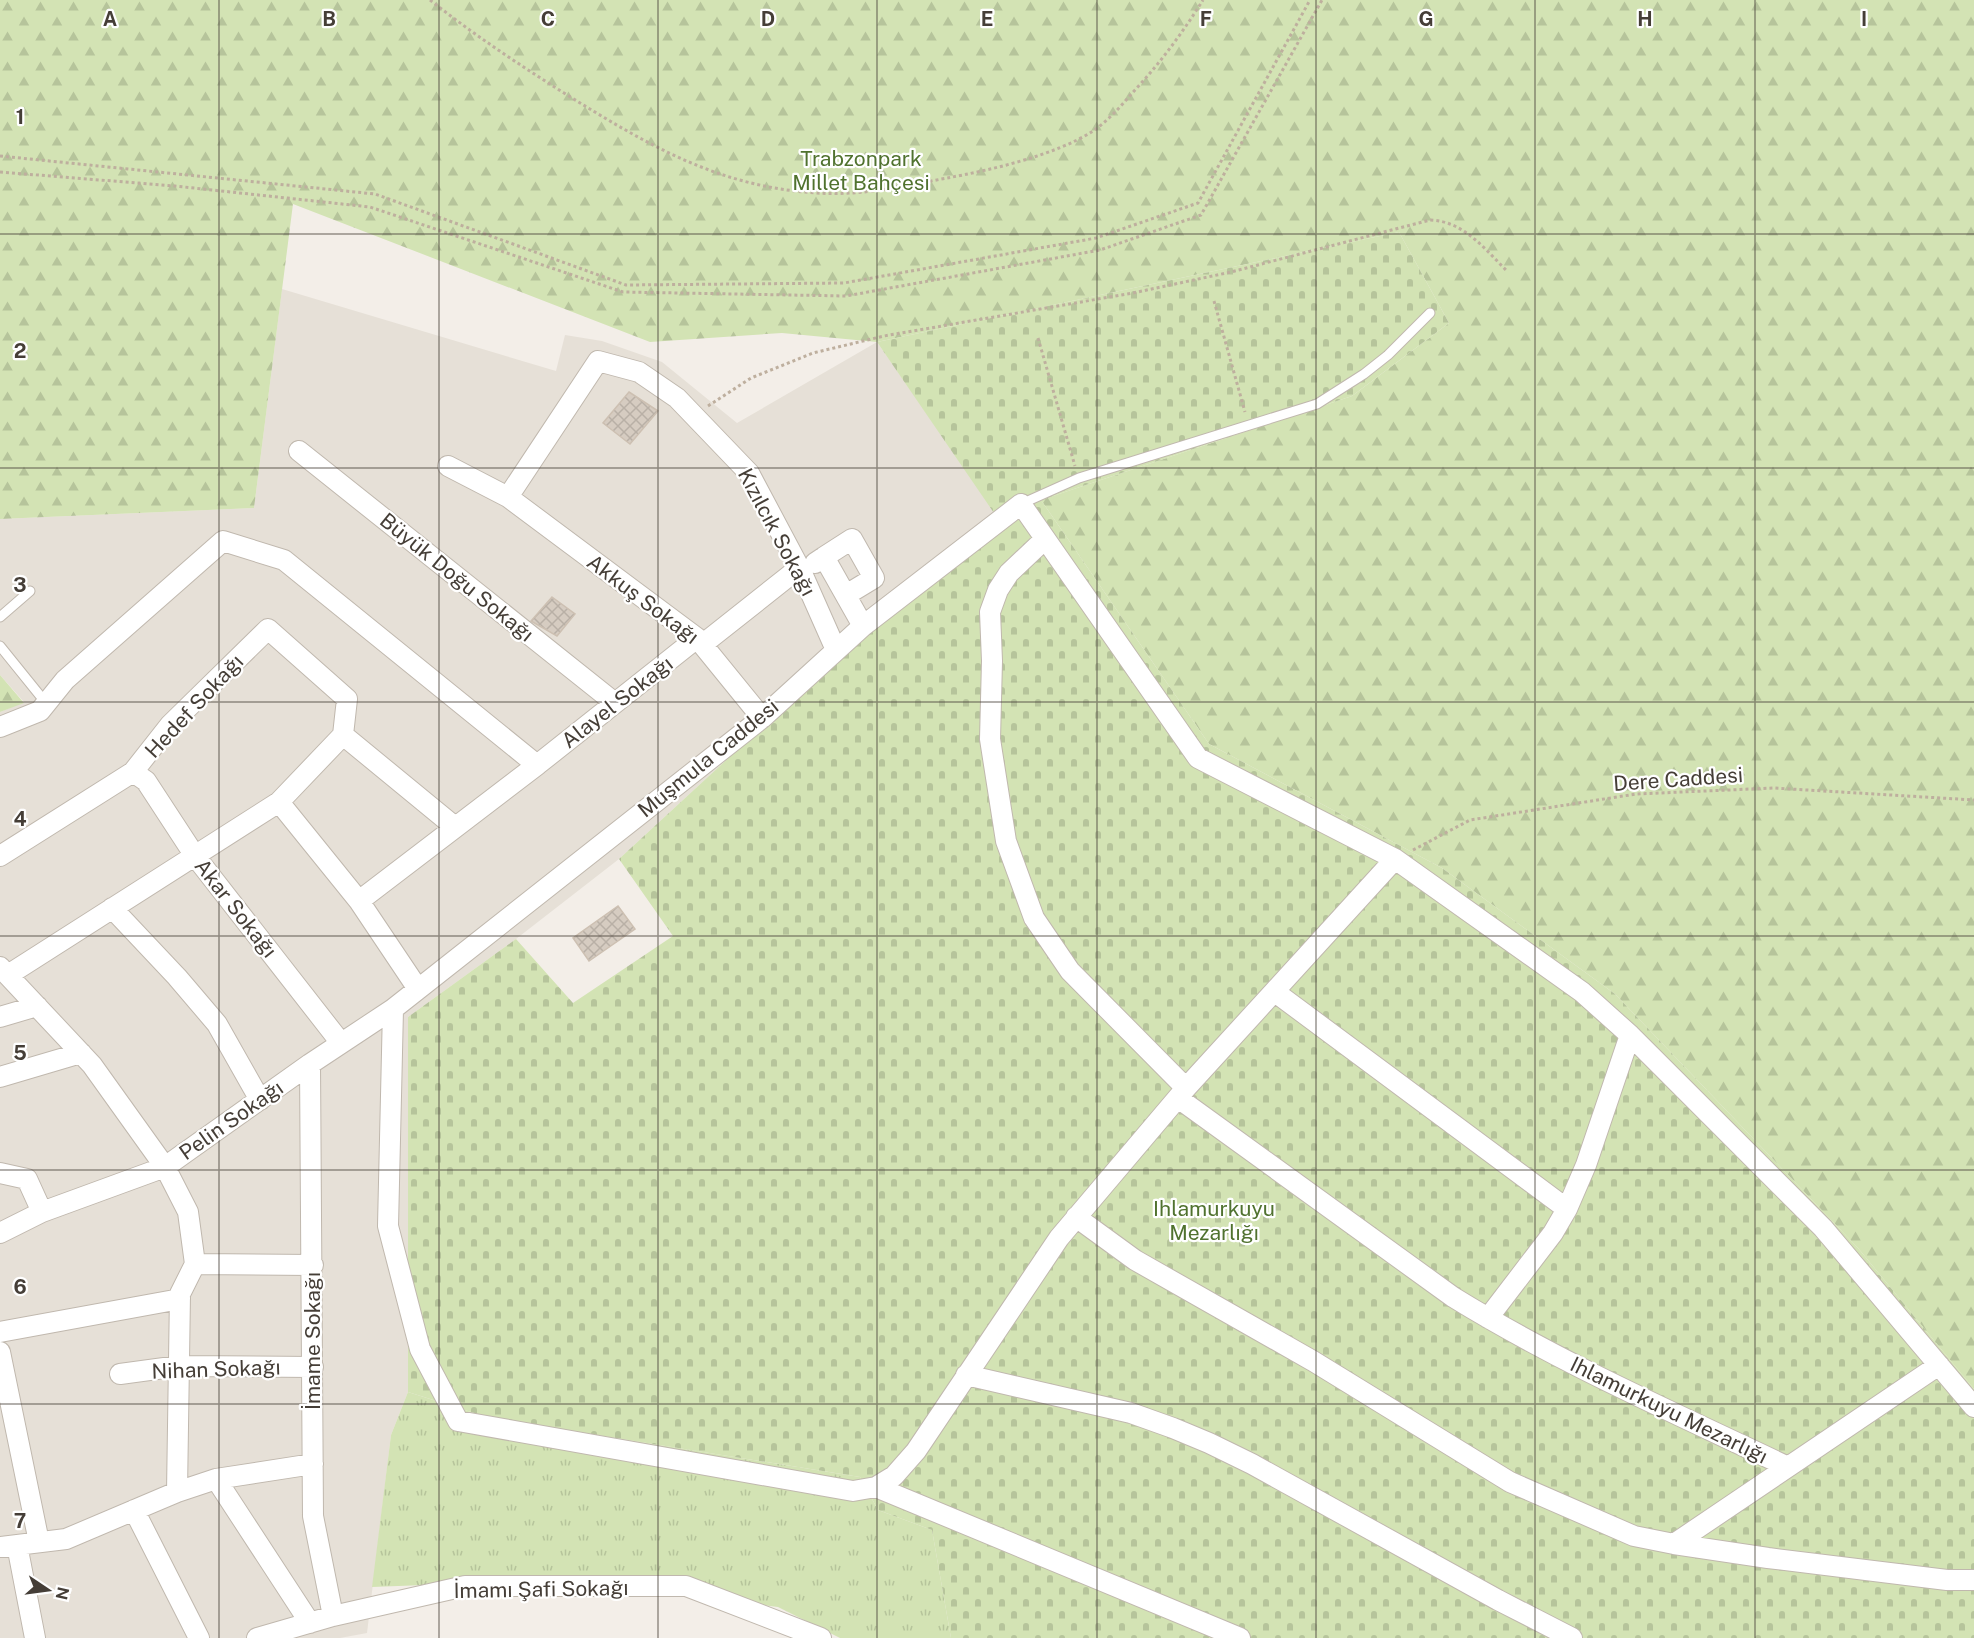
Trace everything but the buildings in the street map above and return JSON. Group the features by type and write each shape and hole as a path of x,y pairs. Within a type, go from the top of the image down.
{"street":[{"name":"Kızılcık Sokağı","path":"508,497 597,361 639,372 677,398 749,473 800,570 836,650"},
{"name":"Büyük Doğu Sokağı","path":"299,451 615,704"},
{"name":"Akkuş Sokağı","path":"448,466 508,497 700,641 762,718"},
{"path":"1021,504 1198,758 1395,859 1582,992 1630,1035 1823,1228 1974,1407"},
{"name":"Muşmula Caddesi","path":"393,1009 762,718 864,626 1021,504"},
{"name":"Kızılcık Sokağı","path":"824,557 852,539 874,578 846,596"},
{"name":"Ihlamurkuyu Mezarlığı","path":"1046,539 1009,573 998,590 990,612 992,661 990,739 1006,841 1034,918 1070,971 1182,1093 1453,1297 1584,1370 1788,1467"},
{"path":"0,726 40,711 65,680 223,541 284,560 537,765"},
{"name":"Alayel Sokağı","path":"359,902 615,704 800,570 824,557"},
{"path":"824,557 864,626"},
{"name":"Hedef Sokağı","path":"0,856 133,772 170,725 268,629 346,699 343,735"},
{"path":"4,971 112,908 279,802 343,735 455,828"},
{"name":"Akar Sokağı","path":"133,772 146,781 195,856 341,1044"},
{"path":"279,802 359,902 418,989"},
{"path":"393,1009 388,1226 420,1349 458,1421 853,1491 876,1487 894,1476 916,1451 1059,1238 1182,1093 1395,859"},
{"path":"112,908 177,977 217,1024 260,1100"},
{"name":"Pelin Sokağı","path":"4,971 92,1065 165,1167 310,1064 393,1009"},
{"path":"1275,992 1566,1209"},
{"path":"0,1017 37,1006"},
{"path":"1488,1318 1552,1233 1566,1209 1586,1165 1630,1035"},
{"path":"0,1077 81,1053"},
{"name":"İmame Sokağı","path":"310,1064 313,1516 333,1616"},
{"path":"0,1233 42,1212 165,1167 188,1212 195,1264 180,1294 177,1492"},
{"path":"0,1173 27,1179 42,1212"},
{"path":"1076,1217 1135,1260 1313,1361 1510,1482 1634,1536 1768,1558 1947,1580 1974,1580"},
{"path":"195,1264 312,1265"},
{"path":"0,1332 180,1299"},
{"path":"0,1352 39,1542"},
{"name":"Ihlamurkuyu Mezarlığı","path":"1674,1544 1938,1365"},
{"name":"Nihan Sokağı","path":"120,1374 179,1366 313,1367"},
{"path":"966,1375 1131,1413 1209,1443 1252,1464 1498,1600 1572,1638"},
{"path":"35,1638 8,1546 66,1539 177,1492 216,1479 313,1464"},
{"path":"216,1479 310,1623"},
{"path":"876,1487 1239,1638"},
{"path":"134,1510 199,1638"},
{"name":"İmamı Şafi Sokağı","path":"258,1638 333,1616 465,1586 686,1586 821,1638"}],"lane":[{"path":"1021,504 1079,478 1317,404 1341,390 1388,355 1430,313"},
{"path":"0,617 30,591"},
{"path":"0,646 46,703"}],"path":[{"path":"430,0 549,83 618,126 681,160 710,172 766,187 837,194 873,192 980,172 1055,150 1081,138 1108,120 1120,108 1171,48 1203,0"},
{"path":"0,156 375,194 626,285 844,283 1096,238 1198,203 1310,0"},
{"path":"0,172 175,186 370,207 623,292 846,296 1100,250 1201,215 1322,0"},
{"path":"694,416 751,378 813,352 884,336 1133,293 1231,272 1430,220 1440,220 1457,225 1478,241 1506,270"},
{"path":"1214,301 1249,426"},
{"path":"1038,338 1079,478"},
{"name":"Dere Caddesi","path":"1395,859 1470,820 1636,794 1774,788 1974,800"}],"shaded area":[{"path":"282,289 556,371 565,335 602,341 662,362 737,423 877,342 995,512 619,859 516,939 408,1017 408,1392 391,1435 367,1633 340,1638 0,1638 0,712 24,702 0,675 0,519 254,508"}],"green space":[{"name":"Trabzonpark Millet Bahçesi","path":"0,0 1974,0 1974,1389 1858,1248 1615,994 1442,868 1209,744 1041,500 1352,396 1449,323 1399,232 877,342 782,333 650,342 293,204 254,508 0,519"},
{"name":"Ihlamurkuyu Mezarlığı","path":"1399,232 1449,323 1352,396 1041,500 1209,744 1442,868 1615,994 1858,1248 1974,1389 1974,1638 951,1638 932,1530 878,1510 860,1477 490,1418 408,1392 408,1017 516,939 573,1003 673,936 619,859 994,513 877,342"},
{"path":"0,675 24,703 0,712"},
{"path":"408,1392 490,1418 860,1477 878,1510 932,1530 951,1638 840,1638 778,1607 559,1580 372,1587 391,1435"}]}
